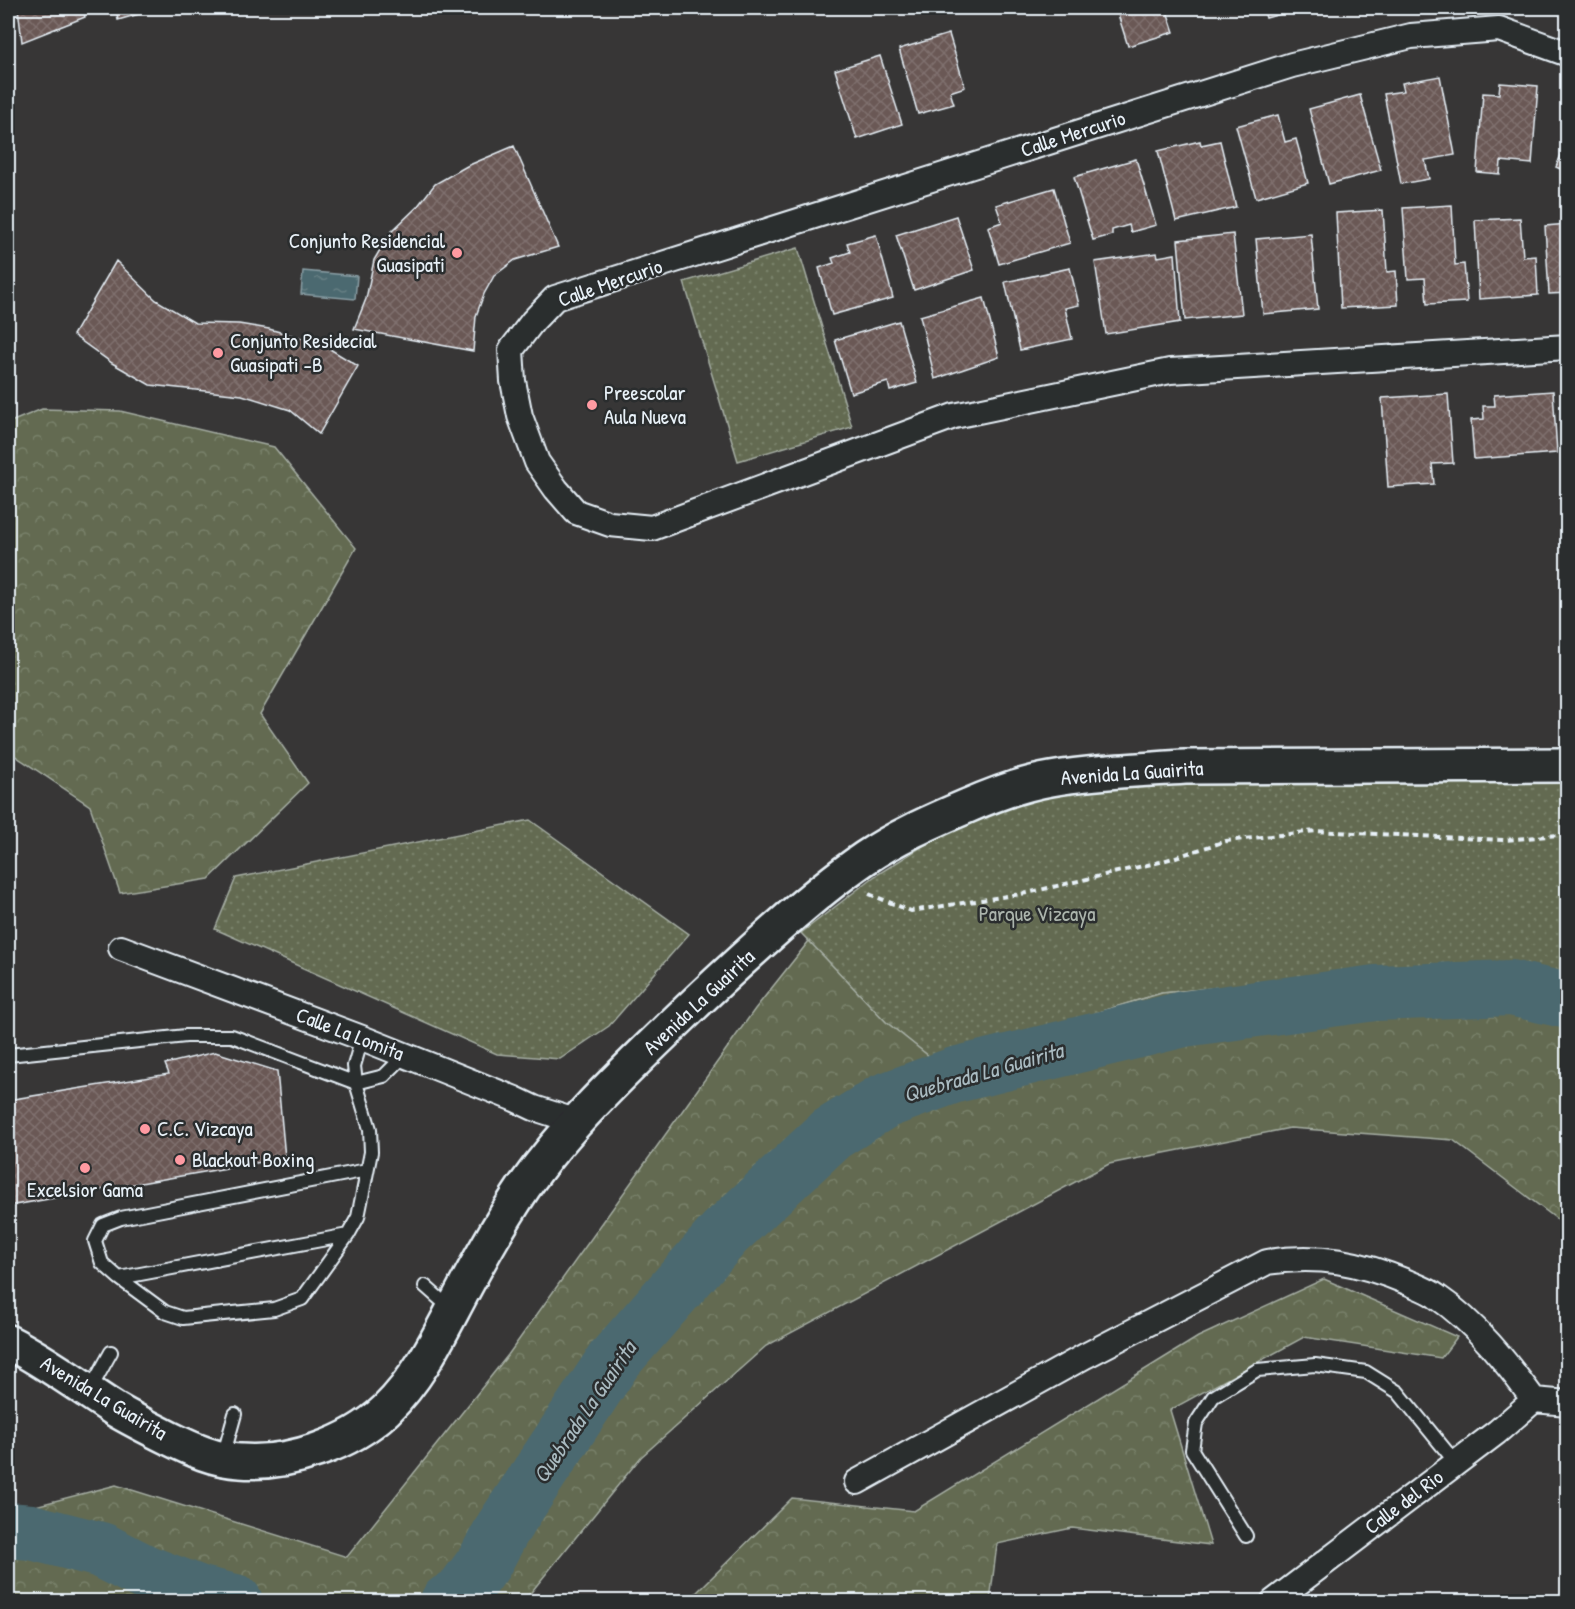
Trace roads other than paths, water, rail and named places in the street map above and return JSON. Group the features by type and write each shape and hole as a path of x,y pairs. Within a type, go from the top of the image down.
{"street":[{"name":"Calle Mercurio","path":"1568,54 1499,29 1411,36 1292,65 555,298 533,321 511,350 513,381 520,416 537,462 556,489 576,512 610,524 652,528 954,416 1159,374 1568,347"},
{"name":"Avenida La Guairita","path":"8,1342 147,1427 201,1452 222,1459 242,1462 262,1461 298,1455 334,1444 367,1425 398,1397 417,1373 503,1219 551,1152 578,1122 629,1068 720,979 807,903 863,859 900,837 988,797 1051,779 1185,767 1568,765"},
{"name":"Calle La Lomita","path":"121,948 362,1038 534,1108 578,1122"},
{"path":"858,1482 1085,1356 1268,1262 1296,1258 1324,1259 1378,1270 1435,1294 1474,1327 1508,1365 1534,1400 1568,1403"},
{"name":"Calle del Rio","path":"1273,1602 1497,1432 1534,1400"}],"lane":[{"path":"8,1055 186,1036 232,1036 356,1083 384,1076 405,1055"},
{"path":"362,1038 354,1066 356,1083 370,1129 371,1152 368,1170 358,1217 348,1235 302,1299 274,1309 183,1318 165,1312 102,1263 95,1240 103,1225 122,1218 368,1170"},
{"path":"119,1278 348,1235"},
{"path":"425,1286 453,1310"},
{"path":"89,1392 111,1352"},
{"path":"1246,1536 1192,1450 1196,1424 1213,1397 1257,1370 1315,1365 1366,1372 1398,1392 1456,1463"},
{"path":"222,1459 235,1414"}],"water":[{"path":"303,271 357,276 355,299 301,294"}],"waterway":[{"name":"Quebrada La Guairita","path":"448,1602 462,1593 484,1563 503,1528 614,1360 725,1233 831,1134 884,1101 955,1075 1184,1019 1375,993 1511,988 1568,1001"},
{"name":"Quebrada La Guairita","path":"8,1530 31,1532 101,1550 144,1572 201,1594 235,1602"}],"place":[{"name":"Conjunto Residencial Guasipati","path":"457,253"},
{"name":"Conjunto Residecial Guasipati -B","path":"218,353"},
{"name":"Preescolar Aula Nueva","path":"592,405"},
{"name":"C.C. Vizcaya","path":"145,1129"},
{"name":"Blackout Boxing","path":"180,1160"},
{"name":"Excelsior Gama","path":"85,1168"}],"park label":[{"name":"Parque Vizcaya","path":"1037,914"}]}
